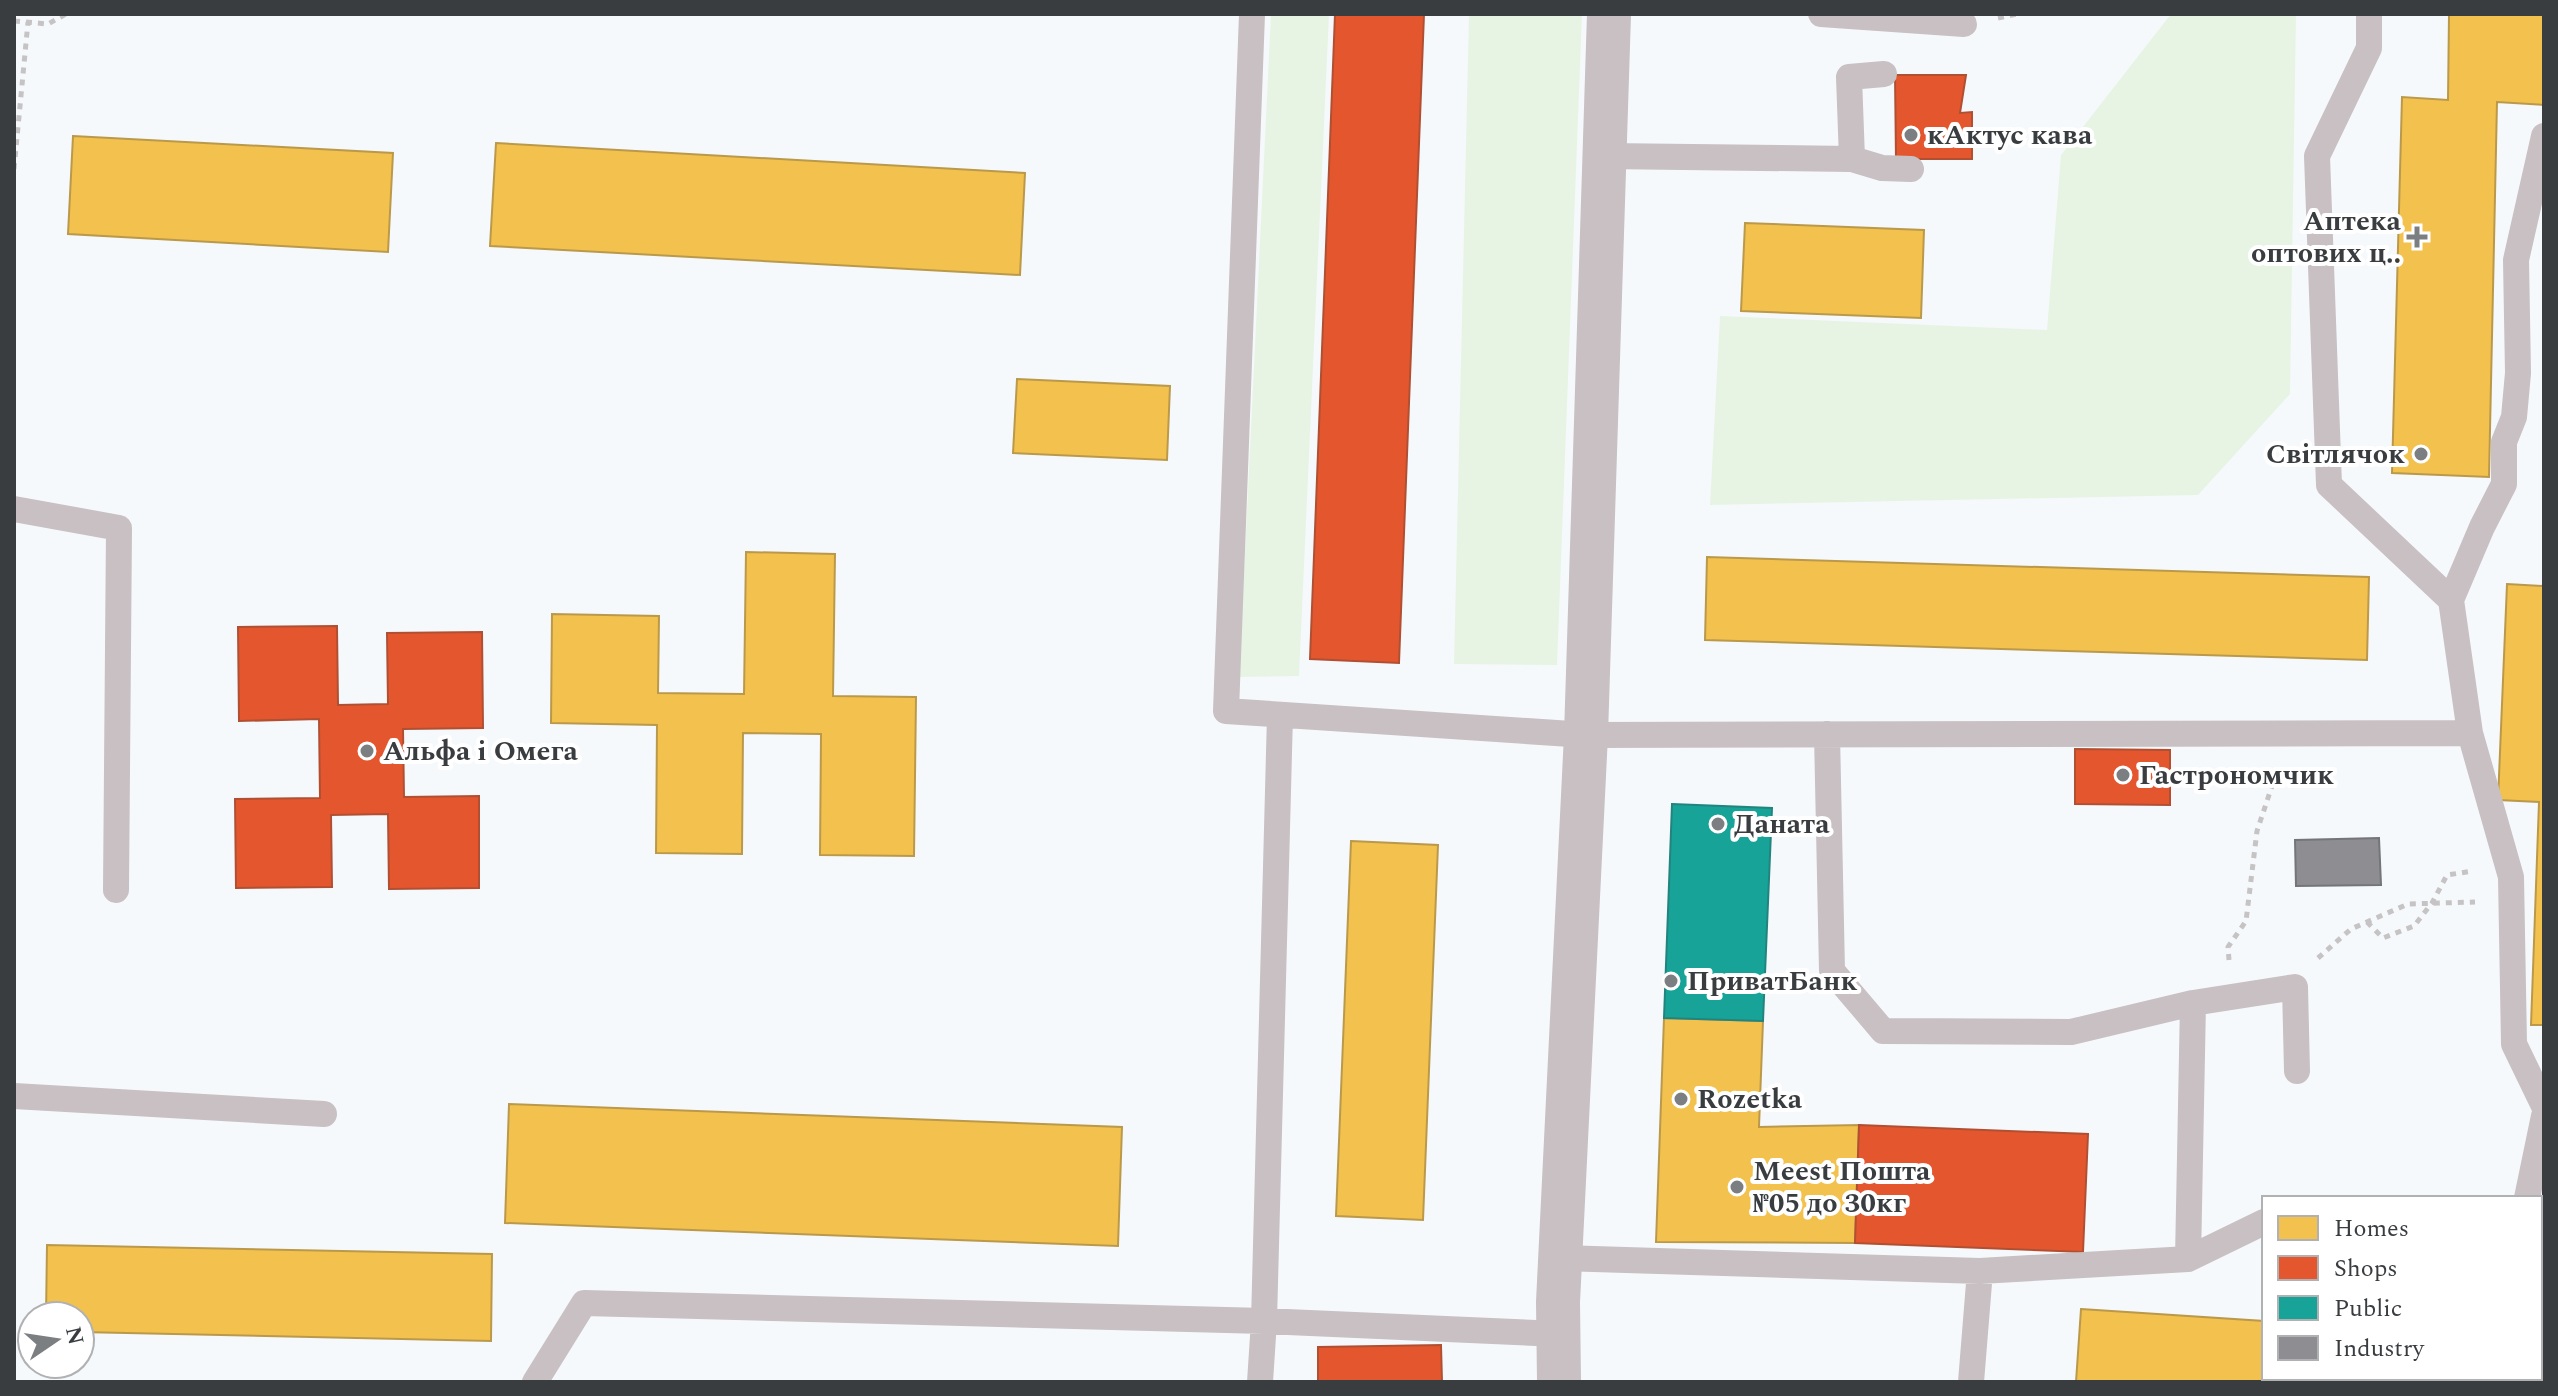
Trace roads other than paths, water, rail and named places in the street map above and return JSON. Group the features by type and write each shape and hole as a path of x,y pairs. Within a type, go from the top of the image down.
{"street":[{"path":"1559,1382 1558,1302 1586,735 1609,14"}],"lane":[{"path":"1252,14 1226,711 1586,735 2470,733"},
{"path":"1821,14 1964,24"},
{"path":"2369,14 2369,48 2317,156 2329,485 2451,600"},
{"path":"1852,159 1849,77 1884,74"},
{"path":"2544,136 2516,260 2518,373 2514,417 2504,442 2504,484 2451,600 2470,733 2511,877 2514,1044 2544,1106"},
{"path":"1605,156 1852,159 1882,168 1911,169"},
{"path":"14,509 119,528 116,890"},
{"path":"1260,1382 1280,715"},
{"path":"1827,734 1832,971 1883,1031 2071,1032 2193,1003 2295,987 2297,1071"},
{"path":"2188,1259 2193,1003"},
{"path":"14,1096 324,1114"},
{"path":"2527,1196 2544,1116"},
{"path":"1561,1258 1980,1271 2188,1259 2262,1223"},
{"path":"1971,1382 1980,1271"},
{"path":"535,1382 584,1303 1264,1321 1560,1334"}],"place":[{"name":"кАктус кава","path":"1911,135"},
{"name":"Аптека оптових ц‥","path":"2417,237"},
{"name":"Світлячок","path":"2421,454"},
{"name":"Альфа і Омега","path":"367,751"},
{"name":"Гастрономчик","path":"2123,775"},
{"name":"Даната","path":"1718,824"},
{"name":"ПриватБанк","path":"1671,981"},
{"name":"Rozetka","path":"1681,1099"},
{"name":"Meest Пошта №05 до 30кг","path":"1737,1187"}]}
